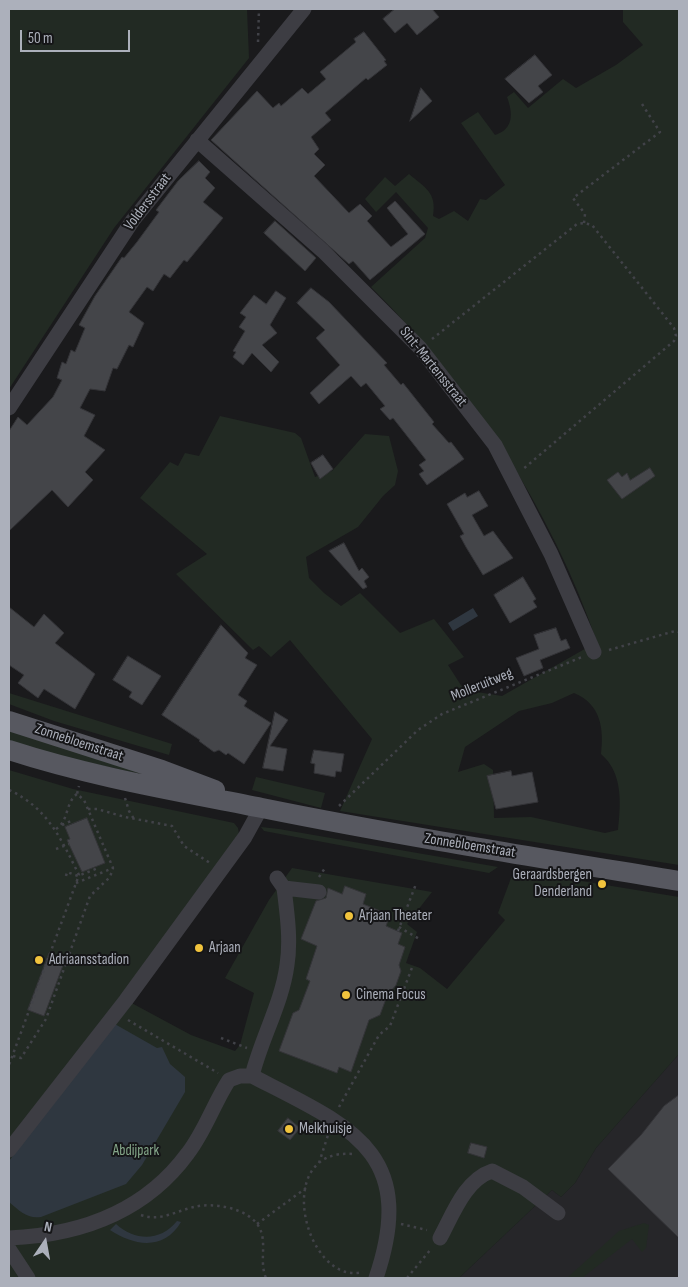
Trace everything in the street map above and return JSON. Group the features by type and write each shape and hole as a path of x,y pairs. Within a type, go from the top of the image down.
{"main road":[{"name":"Zonnebloemstraat","path":"9,721 164,771 262,808"},
{"name":"Zonnebloemstraat","path":"9,750 80,771 155,789 262,808 332,823 679,881"},
{"path":"155,789 165,789 170,784 171,778 164,771"}],"street":[{"name":"Voldersstraat","path":"9,408 133,220 304,9"},
{"name":"Sint-Martensstraat","path":"197,140 323,251 420,348 495,445 567,589 594,652"},
{"path":"9,1150 126,1000 245,837 262,808"},
{"path":"252,1076 258,1052 282,988 287,964 287,918 281,883 319,892"},
{"path":"9,1238 62,1233 111,1216 131,1206 163,1182 189,1152 229,1080 240,1076 252,1076 333,1118 363,1144 373,1157 388,1187 389,1222 376,1278"},
{"path":"440,1238 463,1196 479,1175 492,1171 522,1187 558,1213"},
{"path":"9,1249 28,1278"}],"path":[{"path":"258,65 259,9"},
{"path":"584,223 585,214 573,198 660,132 642,104"},
{"path":"420,348 577,224 584,223 592,226 674,328 676,336 674,341 529,466 512,476"},
{"name":"Molleruitweg","path":"332,823 336,810 418,730 434,719 594,652 608,650 675,631 679,632"},
{"path":"62,825 72,798 77,794 80,784"},
{"path":"9,790 38,808 56,829 73,859 78,876 9,1065"},
{"path":"12,1055 21,1058 42,1027 90,896 110,877 113,868 102,847 84,800 77,794"},
{"path":"124,794 129,811 134,819"},
{"path":"88,809 97,809 134,819 172,826 184,846 192,853 221,869"},
{"path":"56,829 71,821 72,824"},
{"path":"56,849 69,844"},
{"path":"66,876 67,872 78,876 98,868"},
{"path":"76,883 113,868"},
{"path":"398,931 416,884"},
{"path":"400,927 421,940"},
{"path":"324,1264 315,1250 304,1222 306,1188 312,1173 319,1163 333,1118 380,1035 390,1026 413,965"},
{"path":"116,1012 229,1080"},
{"path":"221,1038 258,1052"},
{"path":"319,1163 330,1155 340,1153 373,1157"},
{"path":"257,1224 306,1188"},
{"path":"131,1206 137,1213 156,1218 192,1207 216,1206 244,1214 257,1224 262,1233 262,1264 266,1278"},
{"path":"389,1222 422,1228 440,1238 407,1278"},
{"path":"331,1270 341,1274 360,1273 374,1263 384,1249"}],"shaded area":[{"path":"473,608 478,616 453,631 448,623"},
{"path":"113,1023 157,1048 162,1047 170,1064 185,1077 185,1092 142,1165 126,1184 41,1217 28,1216 9,1202 9,1161"},
{"path":"679,1054 679,1278 459,1278 552,1190 561,1197 575,1183 596,1148"},
{"path":"177,1221 181,1222 166,1238 148,1243 129,1240 110,1230 116,1224 131,1234 147,1237 155,1236 163,1233"}],"green space":[{"path":"9,9 247,9 249,58 114,228 9,389"},
{"path":"623,9 679,9 679,865 340,811 372,739 290,640 271,657 259,646 253,650 176,574 207,554 140,498 170,462 178,466 185,453 199,456 220,416 295,433 301,438 315,477 332,471 365,434 389,436 398,471 395,485 383,496 358,527 306,557 309,578 324,593 341,606 360,593 400,633 434,619 464,657 448,665 464,690 502,696 597,642 556,544 532,497 504,452 442,366 408,325 371,287 425,238 428,228 396,192 376,212 365,199 385,177 395,186 409,174 425,187 431,196 434,208 433,216 439,219 454,211 468,221 480,199 486,200 505,185 461,123 478,112 495,135 506,129 509,125 511,114 507,97 514,92 528,108 563,79 576,88 616,65 643,45 623,22","holes":["574,693 590,704 599,718 602,735 601,754 608,762 617,779 620,799 618,830 605,833 531,817 494,818 493,770 484,764 458,772 465,747 519,711 552,703"]},
{"path":"9,693 172,744 169,755 54,721 9,704"},
{"path":"9,727 163,779 9,745"},
{"name":"Abdijpark","path":"9,770 73,789 234,823 238,828 239,834 126,1000 191,1035 235,1051 240,1045 254,993 225,978 269,900 292,868 432,892 407,924 417,932 406,963 420,968 447,989 505,920 498,913 514,870 679,897 679,1054 596,1148 575,1183 561,1197 552,1190 459,1278 9,1278"},
{"path":"256,777 325,793 321,808 252,790"},
{"path":"261,827 498,867 489,873 264,831"},
{"path":"644,1223 649,1225 646,1248 642,1252 632,1239 582,1278 567,1278 619,1231"}],"building":[{"path":"395,9 432,9 439,17 417,35 407,23 395,33 383,19"},
{"path":"364,32 386,60 384,61 387,65 368,80 366,78 325,113 331,120 311,137 319,149 314,154 325,165 314,176 349,213 360,204 372,216 367,221 391,247 408,234 387,208 395,201 425,234 370,280 353,261 349,264 211,140 257,91 273,108 279,103 281,106 302,88 308,94 326,79 320,72 356,42 354,39"},
{"path":"535,55 552,75 538,86 543,92 529,103 505,79"},
{"path":"421,88 432,101 410,121"},
{"path":"199,161 210,172 205,178 215,188 203,202 223,218 187,262 184,260 170,278 164,274 153,291 147,287 129,312 144,323 133,347 129,345 117,369 113,368 105,391 90,389 80,408 95,415 84,436 105,450 85,472 93,480 68,507 52,490 9,531 9,431 18,417 27,425 53,397 62,380 57,378 62,362 66,364 71,350 75,352 85,328 79,325 95,296 122,257 124,258 159,212 156,210 178,181"},
{"path":"275,221 316,258 305,271 264,233"},
{"path":"311,288 329,302 387,363 384,365 401,385 403,383 434,422 432,424 449,443 451,442 464,459 427,485 419,474 424,471 419,465 426,460 393,418 390,420 380,409 385,406 366,383 361,387 351,376 319,404 310,393 340,365 316,338 325,330 297,303"},
{"path":"276,291 286,298 270,325 277,333 262,345 279,362 271,372 252,353 243,365 233,357 236,352 233,351 245,331 239,327 246,317 240,313 254,295 266,304"},
{"path":"323,455 333,469 320,479 311,463"},
{"path":"650,468 655,476 622,499 607,480 618,472 622,477 627,473 630,480"},
{"path":"479,491 488,506 472,515 484,536 493,531 513,558 483,575 460,536 464,534 447,504 465,493 467,497"},
{"path":"344,543 359,571 362,568 369,577 364,581 367,587 363,589 329,551"},
{"path":"523,577 536,599 533,601 537,607 510,623 494,595"},
{"path":"9,607 34,627 44,614 64,633 55,643 95,674 75,709 44,689 38,698 18,683 24,675 9,665"},
{"path":"221,625 248,653 245,658 257,665 238,695 247,701 244,706 271,723 244,764 228,753 226,755 219,750 214,752 200,740 162,715"},
{"path":"556,628 561,641 566,639 570,648 540,660 543,668 524,676 516,658 539,649 534,635"},
{"path":"128,656 161,676 142,705 129,697 132,692 113,680"},
{"path":"275,712 288,720 270,746 287,749 283,771 263,768"},
{"path":"314,750 344,754 341,772 336,771 335,777 314,773 315,764 311,763"},
{"path":"511,771 512,776 532,772 538,802 496,809 487,776"},
{"path":"87,818 105,863 82,872 67,840 70,839 65,827"},
{"path":"345,886 366,894 363,904 390,915 386,926 402,933 398,944 405,947 399,965 401,971 396,985 387,996 380,1015 369,1020 351,1072 339,1067 337,1073 279,1051 293,1013 299,1010 310,981 306,979 317,946 301,939 316,901 326,898 328,888 342,894"},
{"path":"49,954 65,960 44,1016 28,1010"},
{"path":"679,1095 679,1238 608,1169 641,1135 664,1106"},
{"name":"Melkhuisje","path":"288,1118 300,1128 290,1140 278,1131"},
{"path":"471,1143 487,1147 484,1158 468,1153"}],"place":[{"name":"Geraardsbergen Denderland","path":"602,884"},
{"name":"Arjaan Theater","path":"349,916"},
{"name":"Arjaan","path":"199,948"},
{"name":"Adriaansstadion","path":"39,960"},
{"name":"Cinema Focus","path":"346,995"},
{"name":"Melkhuisje","path":"289,1129"}]}
